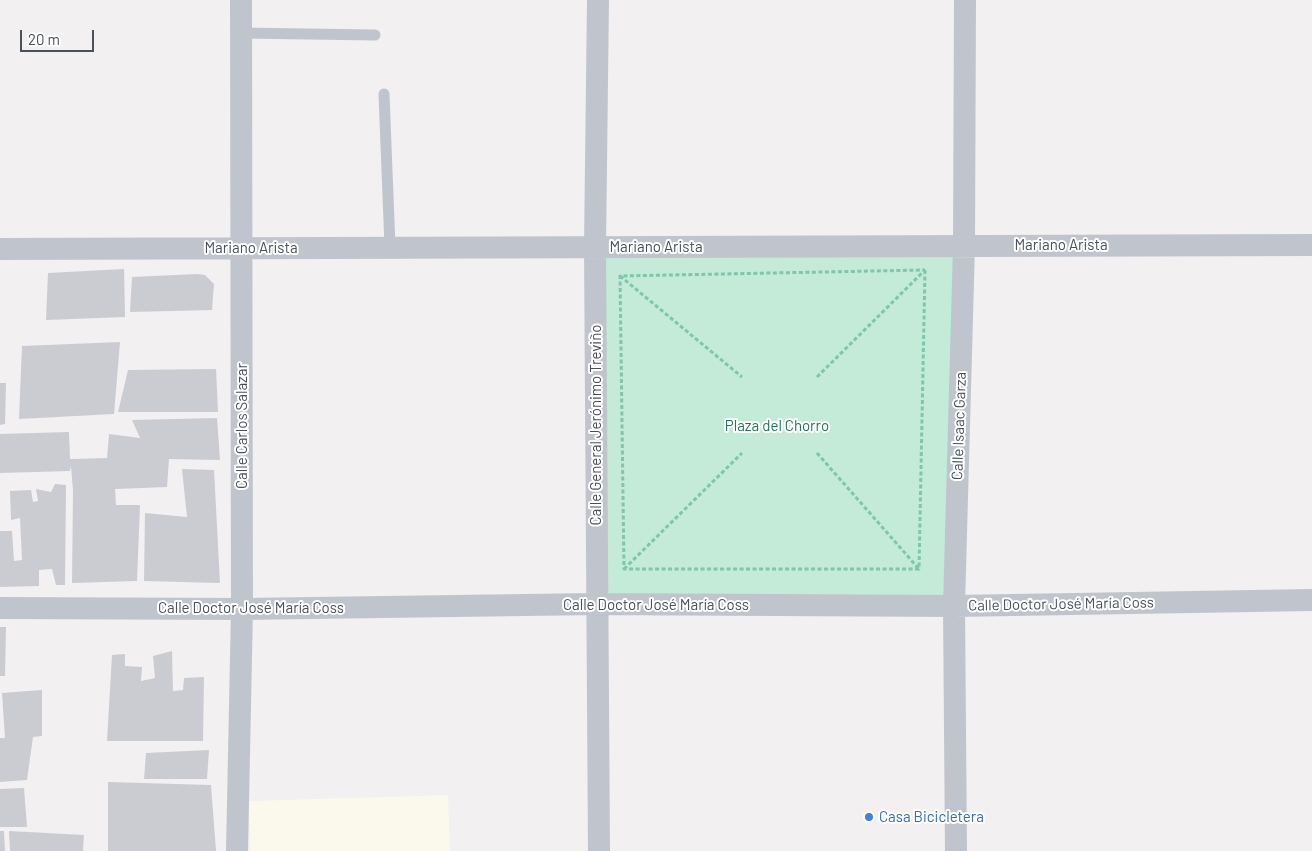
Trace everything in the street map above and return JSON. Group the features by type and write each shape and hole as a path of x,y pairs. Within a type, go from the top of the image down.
{"street":[{"name":"Calle Carlos Salazar","path":"237,851 242,608 241,0"},
{"name":"Calle General Jerónimo Treviño","path":"598,0 595,247 599,851"},
{"name":"Calle Isaac Garza","path":"956,851 954,606 964,245 964,0"},
{"name":"Mariano Arista","path":"0,248 1312,245"},
{"name":"Calle Doctor José María Coss","path":"0,608 242,608 596,604 954,606 1312,600"}],"lane":[{"path":"241,33 375,35"},
{"path":"384,94 390,247"}],"path":[{"path":"620,276 925,270"},
{"path":"817,377 925,270"},
{"path":"919,569 925,270"},
{"path":"620,276 742,378"},
{"path":"620,276 624,570"},
{"path":"624,570 742,453"},
{"path":"817,453 919,569"},
{"path":"624,570 919,569"}],"shaded area":[{"path":"448,795 450,851 250,851 249,801"}],"green space":[{"name":"Plaza del Chorro","path":"964,245 954,606 596,604 595,247"}],"building":[{"path":"124,269 125,317 46,320 48,273"},
{"path":"205,275 214,284 212,310 130,312 132,277"},
{"path":"120,342 114,414 19,419 22,346"},
{"path":"216,369 218,412 118,412 128,370"},
{"path":"0,383 6,383 5,424 0,425"},
{"path":"217,418 220,460 169,459 167,487 115,489 116,505 140,505 137,581 72,583 73,491 71,466 70,471 0,473 0,434 69,432 70,459 107,458 109,434 140,438 132,420"},
{"path":"182,469 214,470 220,583 144,581 145,513 187,517"},
{"path":"55,484 66,485 65,585 56,585 52,569 39,570 39,586 0,587 0,531 12,531 14,561 22,560 20,518 11,520 10,491 31,490 33,502 38,501 36,489 51,492"},
{"path":"0,627 6,627 5,676 0,676"},
{"path":"172,651 173,691 183,690 184,678 204,677 203,741 107,741 112,655 125,654 125,666 142,667 141,681 155,678 153,656"},
{"path":"42,690 42,736 33,737 27,780 0,782 0,738 5,738 2,693"},
{"path":"209,750 207,779 144,779 146,753"},
{"path":"108,782 211,785 216,851 108,851"},
{"path":"24,788 27,827 0,827 0,789"},
{"path":"0,831 4,831 5,851 0,851"},
{"path":"9,831 84,835 83,851 10,851"}],"place":[{"name":"Casa Bicicletera","path":"869,817"}]}
